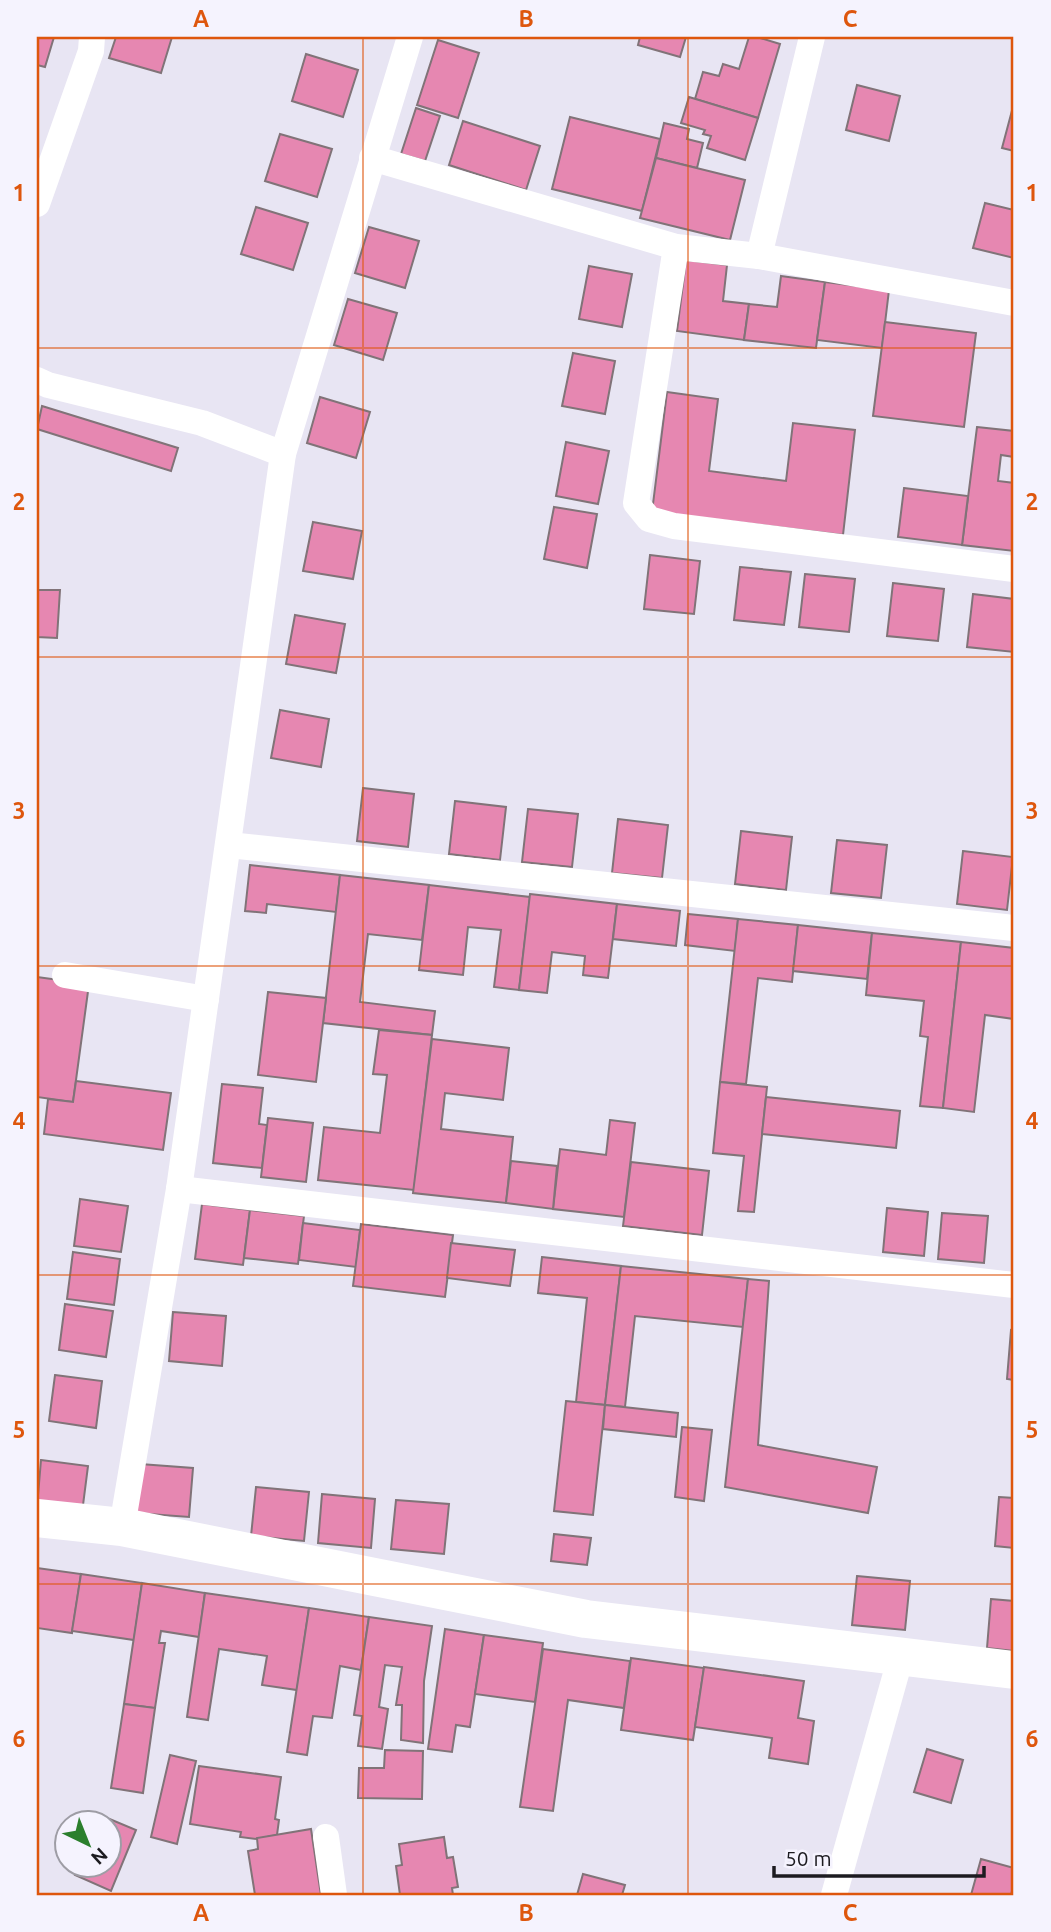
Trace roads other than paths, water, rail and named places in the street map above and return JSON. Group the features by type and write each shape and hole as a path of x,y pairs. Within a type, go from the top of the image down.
{"street":[{"path":"37,204 91,51 92,37"},
{"path":"122,1527 179,1189 283,454 410,37"},
{"path":"759,256 812,37"},
{"path":"372,158 676,247 759,256 1014,303"},
{"path":"676,247 636,503 649,519 674,526 1014,569"},
{"path":"37,380 202,423 283,454"},
{"path":"229,845 1014,928"},
{"path":"65,975 206,999"},
{"path":"179,1189 1014,1285"},
{"path":"37,1518 122,1527 586,1619 1014,1670"},
{"path":"834,1895 901,1656"},
{"path":"326,1837 334,1895"}]}
